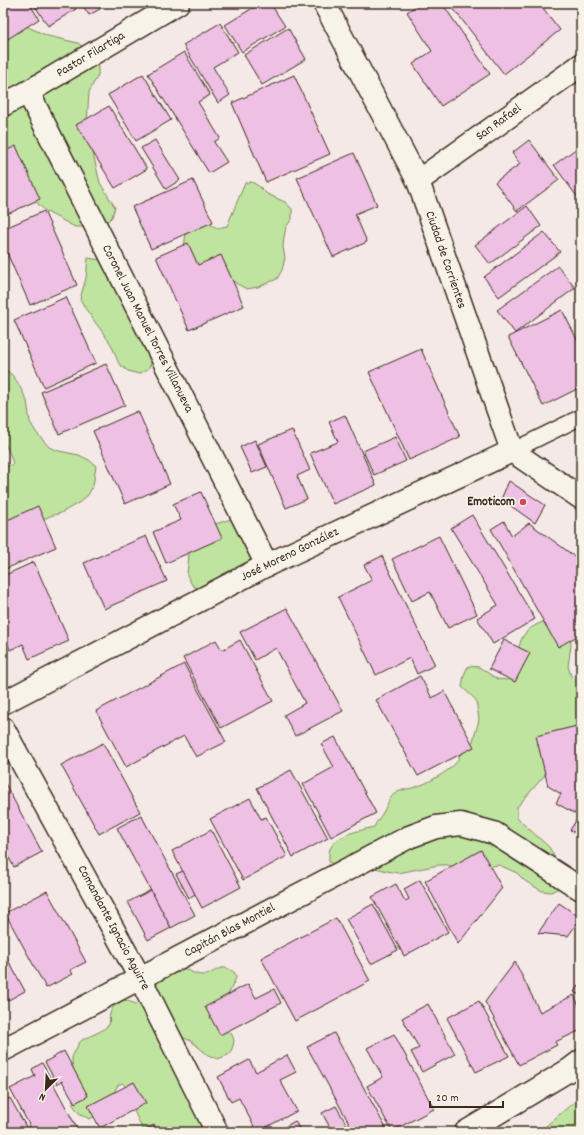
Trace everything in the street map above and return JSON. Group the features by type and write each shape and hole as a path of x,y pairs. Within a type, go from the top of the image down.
{"street":[{"name":"Pastor Filartiga","path":"3,105 28,92 178,3"},
{"name":"Ciudad de Corrientes","path":"324,3 418,181 512,451"},
{"name":"San Rafael","path":"418,181 581,65"},
{"name":"Coronel Juan Manuel Torres Villanueva","path":"28,92 267,565"},
{"name":"José Moreno González","path":"3,703 267,565 512,451"},
{"path":"512,451 581,498"},
{"name":"Comandante Ignacio Aguirre","path":"3,728 140,978 217,1132"},
{"name":"Capitán Blas Montiel","path":"3,1050 409,837 436,827 461,824 494,833 581,889"},
{"path":"466,1132 569,1070 581,1061"}],"lane":[{"name":"José Moreno González","path":"512,451 581,417"}],"green space":[{"path":"18,24 48,36 78,43 94,55 98,65 98,75 89,92 87,123 93,142 93,153 100,183 115,207 112,217 105,224 95,227 75,227 47,212 31,196 3,151 3,26"},
{"path":"252,182 267,194 285,202 292,209 292,219 286,227 283,247 285,258 282,270 277,279 258,287 247,289 229,278 210,279 184,250 186,230 200,219 217,228 227,226 245,183"},
{"path":"88,258 107,261 153,360 148,369 139,374 128,371 119,364 111,344 80,299 86,278"},
{"path":"3,367 18,383 27,401 30,422 36,432 49,447 59,451 79,455 89,460 96,466 93,486 88,495 80,502 61,513 50,516 22,529 3,533 3,468 13,464 3,440"},
{"path":"235,518 256,535 252,565 201,591 192,585 187,575 189,554 188,544 215,524"},
{"path":"543,622 553,624 570,636 571,646 568,666 571,676 581,685 581,722 567,738 545,775 517,807 517,818 549,847 560,866 561,887 551,892 542,891 525,881 517,873 499,865 468,869 448,865 439,865 398,873 368,866 338,866 329,862 329,852 336,841 348,834 374,827 393,795 416,787 439,776 455,764 461,751 466,750 473,741 479,720 476,700 462,687 464,675 468,666 479,667 497,679 507,680 517,677 518,651 523,637 527,631"},
{"path":"178,965 202,975 206,975 221,968 230,969 235,973 236,978 223,1002 223,1022 234,1040 231,1051 228,1055 218,1059 208,1055 191,1041 182,1037 155,990 161,977"},
{"path":"125,1000 150,1011 204,1126 192,1132 144,1132 134,1111 134,1100 130,1091 122,1083 118,1085 98,1115 89,1119 79,1113 73,1105 73,1094 76,1083 72,1057 82,1040 101,1031 109,1025 113,1007 117,1003"},
{"path":"581,1096 581,1132 539,1132"}],"building":[{"path":"8,3 29,3 39,19 3,42 3,6"},
{"path":"33,3 72,3 76,9 48,26"},
{"path":"81,3 96,3 100,9 89,15"},
{"path":"261,3 270,3 285,26 242,52 225,25"},
{"path":"421,3 442,3 490,74 441,106 413,64 432,51 407,12"},
{"path":"449,3 539,3 560,30 504,74"},
{"path":"220,23 238,52 213,67 230,95 218,103 183,45"},
{"path":"288,28 306,59 262,85 244,55"},
{"path":"184,52 210,95 198,102 220,138 214,142 227,162 209,173 148,74"},
{"path":"143,74 171,120 136,141 108,95"},
{"path":"294,75 330,154 266,182 232,103"},
{"path":"109,106 147,169 115,188 76,125"},
{"path":"155,140 180,180 166,189 141,148"},
{"path":"529,140 559,180 517,211 495,182 520,164 512,153"},
{"path":"581,145 581,202 554,165"},
{"path":"16,146 40,199 3,216 3,152"},
{"path":"354,153 377,205 355,214 367,242 333,257 297,178"},
{"path":"193,180 213,222 151,249 132,207"},
{"path":"527,206 541,226 490,264 475,245"},
{"path":"44,211 77,285 30,305 3,244 3,229"},
{"path":"544,232 560,252 499,297 484,277"},
{"path":"188,243 198,265 221,255 244,306 189,330 156,257"},
{"path":"558,266 575,288 515,333 497,310"},
{"path":"66,297 96,363 44,387 14,320"},
{"path":"562,310 581,347 581,387 543,406 508,337"},
{"path":"421,349 460,437 409,460 369,372"},
{"path":"106,364 125,405 59,434 41,392"},
{"path":"138,411 170,484 125,504 93,431"},
{"path":"345,415 376,485 333,504 310,453 338,442 329,422"},
{"path":"292,430 310,470 297,476 307,499 286,508 258,444"},
{"path":"395,437 406,461 374,475 363,451"},
{"path":"255,440 267,467 252,473 240,447"},
{"name":"Emoticom","path":"509,481 545,505 535,523 501,499"},
{"path":"201,492 222,538 166,563 153,532 181,520 173,504"},
{"path":"38,506 56,547 3,570 3,522"},
{"path":"472,515 535,619 493,644 477,618 498,605 451,528"},
{"path":"504,521 512,536 529,523 581,561 581,634 558,647 491,529"},
{"path":"146,536 167,581 104,609 84,563"},
{"path":"439,536 477,614 448,628 430,592 412,601 392,559"},
{"path":"382,556 435,665 417,674 410,658 376,675 338,597 372,580 364,565"},
{"path":"34,562 69,641 29,659 23,644 10,650 3,633 3,576"},
{"path":"287,608 343,711 295,736 284,715 305,703 276,648 255,660 240,632"},
{"path":"216,640 222,650 240,640 273,701 221,728 183,658"},
{"path":"504,640 530,653 515,682 489,669"},
{"path":"184,664 226,742 196,757 184,736 126,767 96,711"},
{"path":"420,676 432,698 444,691 474,747 418,776 376,700"},
{"path":"581,725 581,836 570,830 579,816 556,803 561,794 548,786 536,736"},
{"path":"335,737 376,813 331,837 303,784 334,767 321,744"},
{"path":"103,743 140,812 99,834 61,765"},
{"path":"291,770 328,838 293,857 257,788"},
{"path":"3,780 42,852 14,867 3,847"},
{"path":"250,798 261,819 266,817 287,856 243,880 210,819"},
{"path":"141,815 195,915 171,928 117,828"},
{"path":"211,830 241,887 202,908 172,851"},
{"path":"481,850 502,888 458,944 425,881"},
{"path":"183,871 195,894 189,898 176,874"},
{"path":"420,880 448,932 404,956 372,897 396,884 405,901 409,899 404,889"},
{"path":"151,890 171,928 148,940 128,902"},
{"path":"47,891 86,962 70,970 73,974 46,988 5,913"},
{"path":"559,903 581,918 568,936 538,933"},
{"path":"373,904 398,950 371,964 346,919"},
{"path":"336,918 370,981 295,1021 261,958"},
{"path":"3,951 25,991 3,1003"},
{"path":"515,962 540,1012 574,995 581,1010 581,1030 555,1042 557,1045 519,1065 485,1002"},
{"path":"581,981 581,996 574,992"},
{"path":"248,984 256,998 274,989 281,1003 220,1035 205,1007"},
{"path":"479,1001 509,1056 476,1072 447,1018"},
{"path":"428,1004 455,1054 422,1072 411,1052 419,1048 402,1018"},
{"path":"334,1033 388,1132 354,1132 307,1047"},
{"path":"394,1034 434,1109 392,1131 367,1086 383,1077 367,1048"},
{"path":"64,1051 88,1096 75,1103 62,1081 57,1084 45,1062"},
{"path":"287,1055 296,1072 280,1080 297,1111 257,1132 239,1098 231,1102 218,1077 249,1060 256,1072"},
{"path":"42,1063 79,1132 33,1132 10,1089 35,1076 32,1069"},
{"path":"134,1082 146,1103 100,1128 88,1106"},
{"path":"10,1098 29,1132 3,1132 3,1102"},
{"path":"336,1106 351,1132 329,1132 332,1131 322,1113"},
{"path":"295,1121 301,1132 276,1132"},
{"path":"154,1125 158,1132 140,1132"}],"place":[{"name":"Emoticom","path":"523,502"}]}
